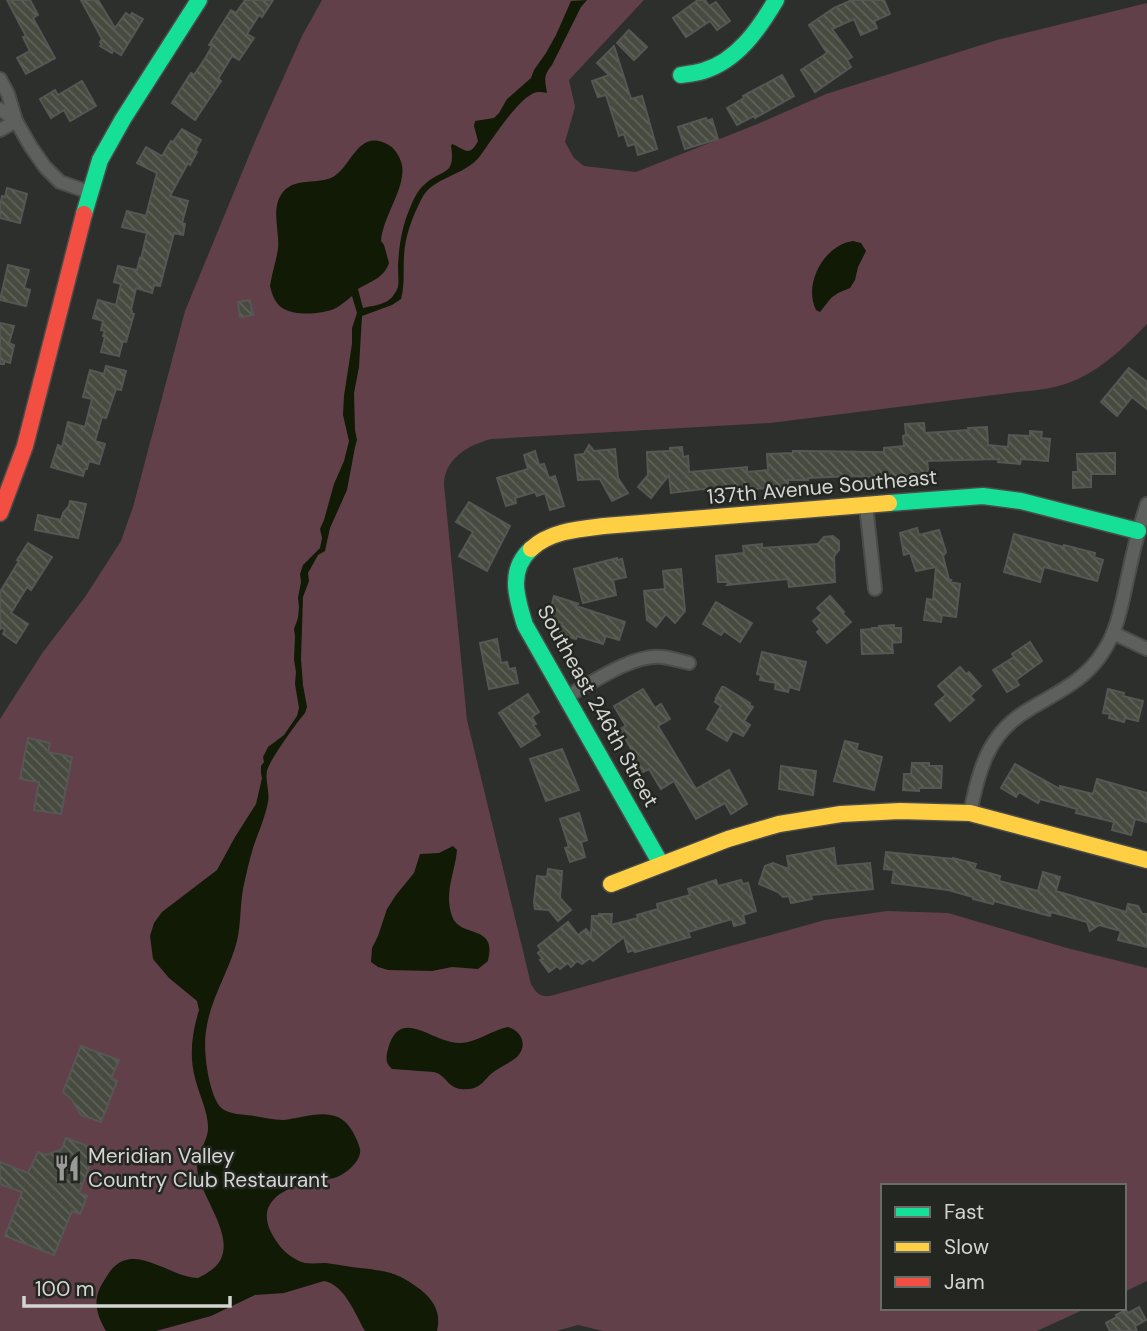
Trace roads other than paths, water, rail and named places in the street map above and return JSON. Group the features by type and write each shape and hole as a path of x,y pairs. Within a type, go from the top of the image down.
{"street":[{"path":"0,513 25,446 89,192 100,160 123,118 199,0"},
{"path":"681,75 707,70 733,55 757,32 776,0"},
{"path":"0,79 8,94 16,121 31,147 53,175 60,182 89,192"},
{"path":"0,109 16,121"},
{"path":"0,130 16,121"},
{"name":"137th Avenue Southeast","path":"520,564 529,549 540,541 558,534 604,526 983,496 1021,501 1138,531"},
{"path":"970,813 978,775 992,744 1008,725 1025,711 1087,673 1104,651 1121,609 1138,531 1147,504"},
{"path":"866,505 875,589"},
{"name":"Southeast 246th Street","path":"520,564 515,582 516,598 525,625 661,864"},
{"path":"1112,633 1147,649"},
{"path":"566,697 615,670 642,659 661,657 689,663"},
{"path":"611,884 728,839 779,824 841,814 900,811 970,813 1147,860"}],"place":[{"name":"Meridian Valley Country Club Restaurant","path":"67,1168"}]}
